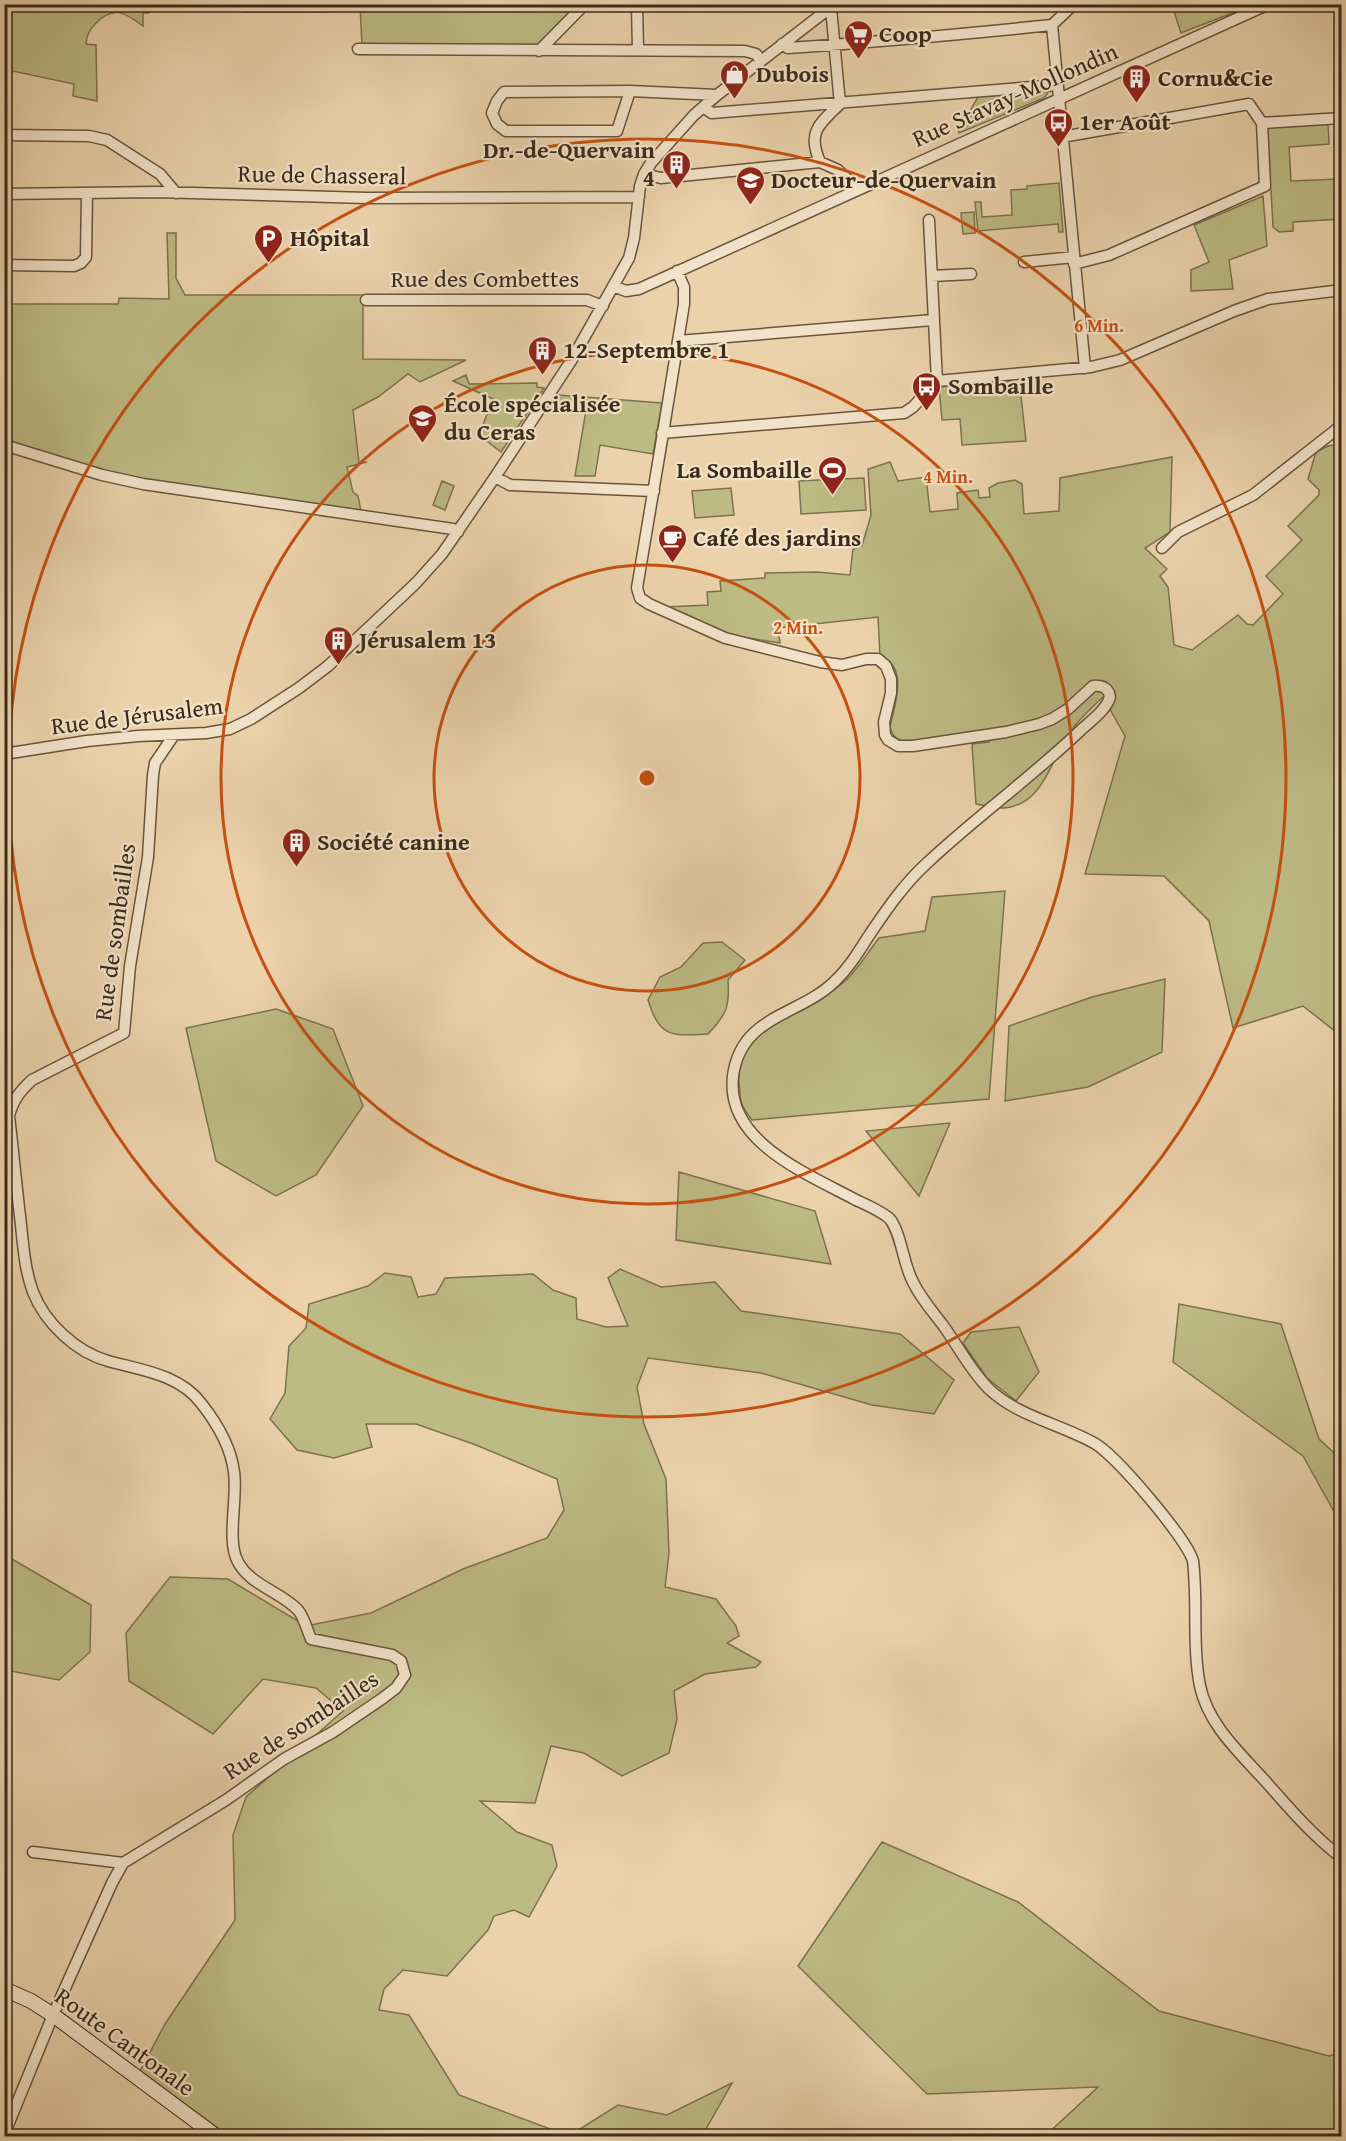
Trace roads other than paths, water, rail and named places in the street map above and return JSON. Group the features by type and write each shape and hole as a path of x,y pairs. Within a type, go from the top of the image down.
{"street":[{"path":"539,51 585,4"},
{"path":"637,4 638,50"},
{"path":"782,44 788,48 833,45 1052,25 1074,4"},
{"name":"Rue Stavay-Mollondin","path":"614,286 633,291 1269,4"},
{"path":"831,6 717,94 651,163 644,174 661,178 820,162 838,170 857,189"},
{"path":"831,6 840,104"},
{"path":"1052,25 1085,368"},
{"path":"358,49 745,51 756,54 761,61"},
{"path":"703,107 712,113 1057,85"},
{"path":"630,91 617,131 506,131 497,124 492,113 504,92 630,91 717,94"},
{"path":"820,162 815,150 815,131 840,104"},
{"path":"1024,262 1074,260 1109,255 1265,186 1262,123 1249,104 1062,137"},
{"path":"1262,123 1341,118"},
{"path":"4,135 89,136 107,140 160,174 176,193"},
{"name":"Rue de Jérusalem","path":"4,754 87,741 206,733 230,729 251,719 328,666 429,569 458,532 571,361 632,251 644,174"},
{"path":"4,265 74,266 81,263 86,256 87,193"},
{"name":"Rue de Chasseral","path":"4,194 176,193 367,198 639,197"},
{"path":"929,220 937,381"},
{"path":"678,271 685,295 650,523 637,588 640,598 725,638 828,663 848,664 866,659 878,659 890,672 891,679 891,693 884,729 888,740 905,747 1023,729 1060,714 1093,686 1102,687 1110,693 1110,702 1071,740 913,877 884,914 849,966 834,983 814,997 773,1017 748,1040 741,1049 734,1073 733,1097 736,1108 746,1128 765,1146 810,1175 880,1212 892,1222 912,1282 974,1372 990,1390 1018,1409 1100,1446 1124,1470 1180,1536 1189,1549 1193,1562 1199,1678 1207,1707 1221,1731 1319,1840 1341,1858"},
{"path":"932,276 971,274"},
{"path":"662,433 895,415 908,412 937,381 1085,368 1120,360 1268,298 1341,290"},
{"name":"Rue des Combettes","path":"366,300 587,300 603,306"},
{"path":"678,341 933,320"},
{"path":"1162,548 1178,532 1253,495 1341,425"},
{"path":"4,445 102,475 143,484 360,515 458,532"},
{"path":"495,477 510,485 654,491"},
{"name":"Rue de sombailles","path":"123,1863 226,1800 284,1760 333,1732 396,1688 405,1675 401,1661 392,1655 311,1639 299,1611 280,1595 252,1578 239,1564 234,1552 235,1473 228,1447 201,1402 182,1385 167,1377 96,1358 76,1346 51,1322 34,1293 25,1261 9,1116 13,1102 20,1091 32,1080 124,1033 130,966 148,857 155,763 174,735"},
{"path":"4,2135 53,2015 123,1863 33,1852"},
{"name":"Route Cantonale","path":"4,1989 31,2001 53,2015 216,2136"}],"place":[{"name":"Coop","path":"858,60"},
{"name":"Dubois","path":"735,100"},
{"name":"Cornu&Cie","path":"1137,104"},
{"name":"1er Août","path":"1058,148"},
{"name":"Dr.-de-Quervain 4","path":"676,190"},
{"name":"Docteur-de-Quervain","path":"750,206"},
{"name":"Hôpital","path":"269,264"},
{"name":"12-Septembre 1","path":"542,376"},
{"name":"Sombaille","path":"927,412"},
{"name":"École spécialisée du Ceras","path":"423,444"},
{"name":"La Sombaille","path":"833,496"},
{"name":"Café des jardins","path":"672,564"},
{"name":"Jérusalem 13","path":"338,666"},
{"name":"Société canine","path":"296,868"}]}
